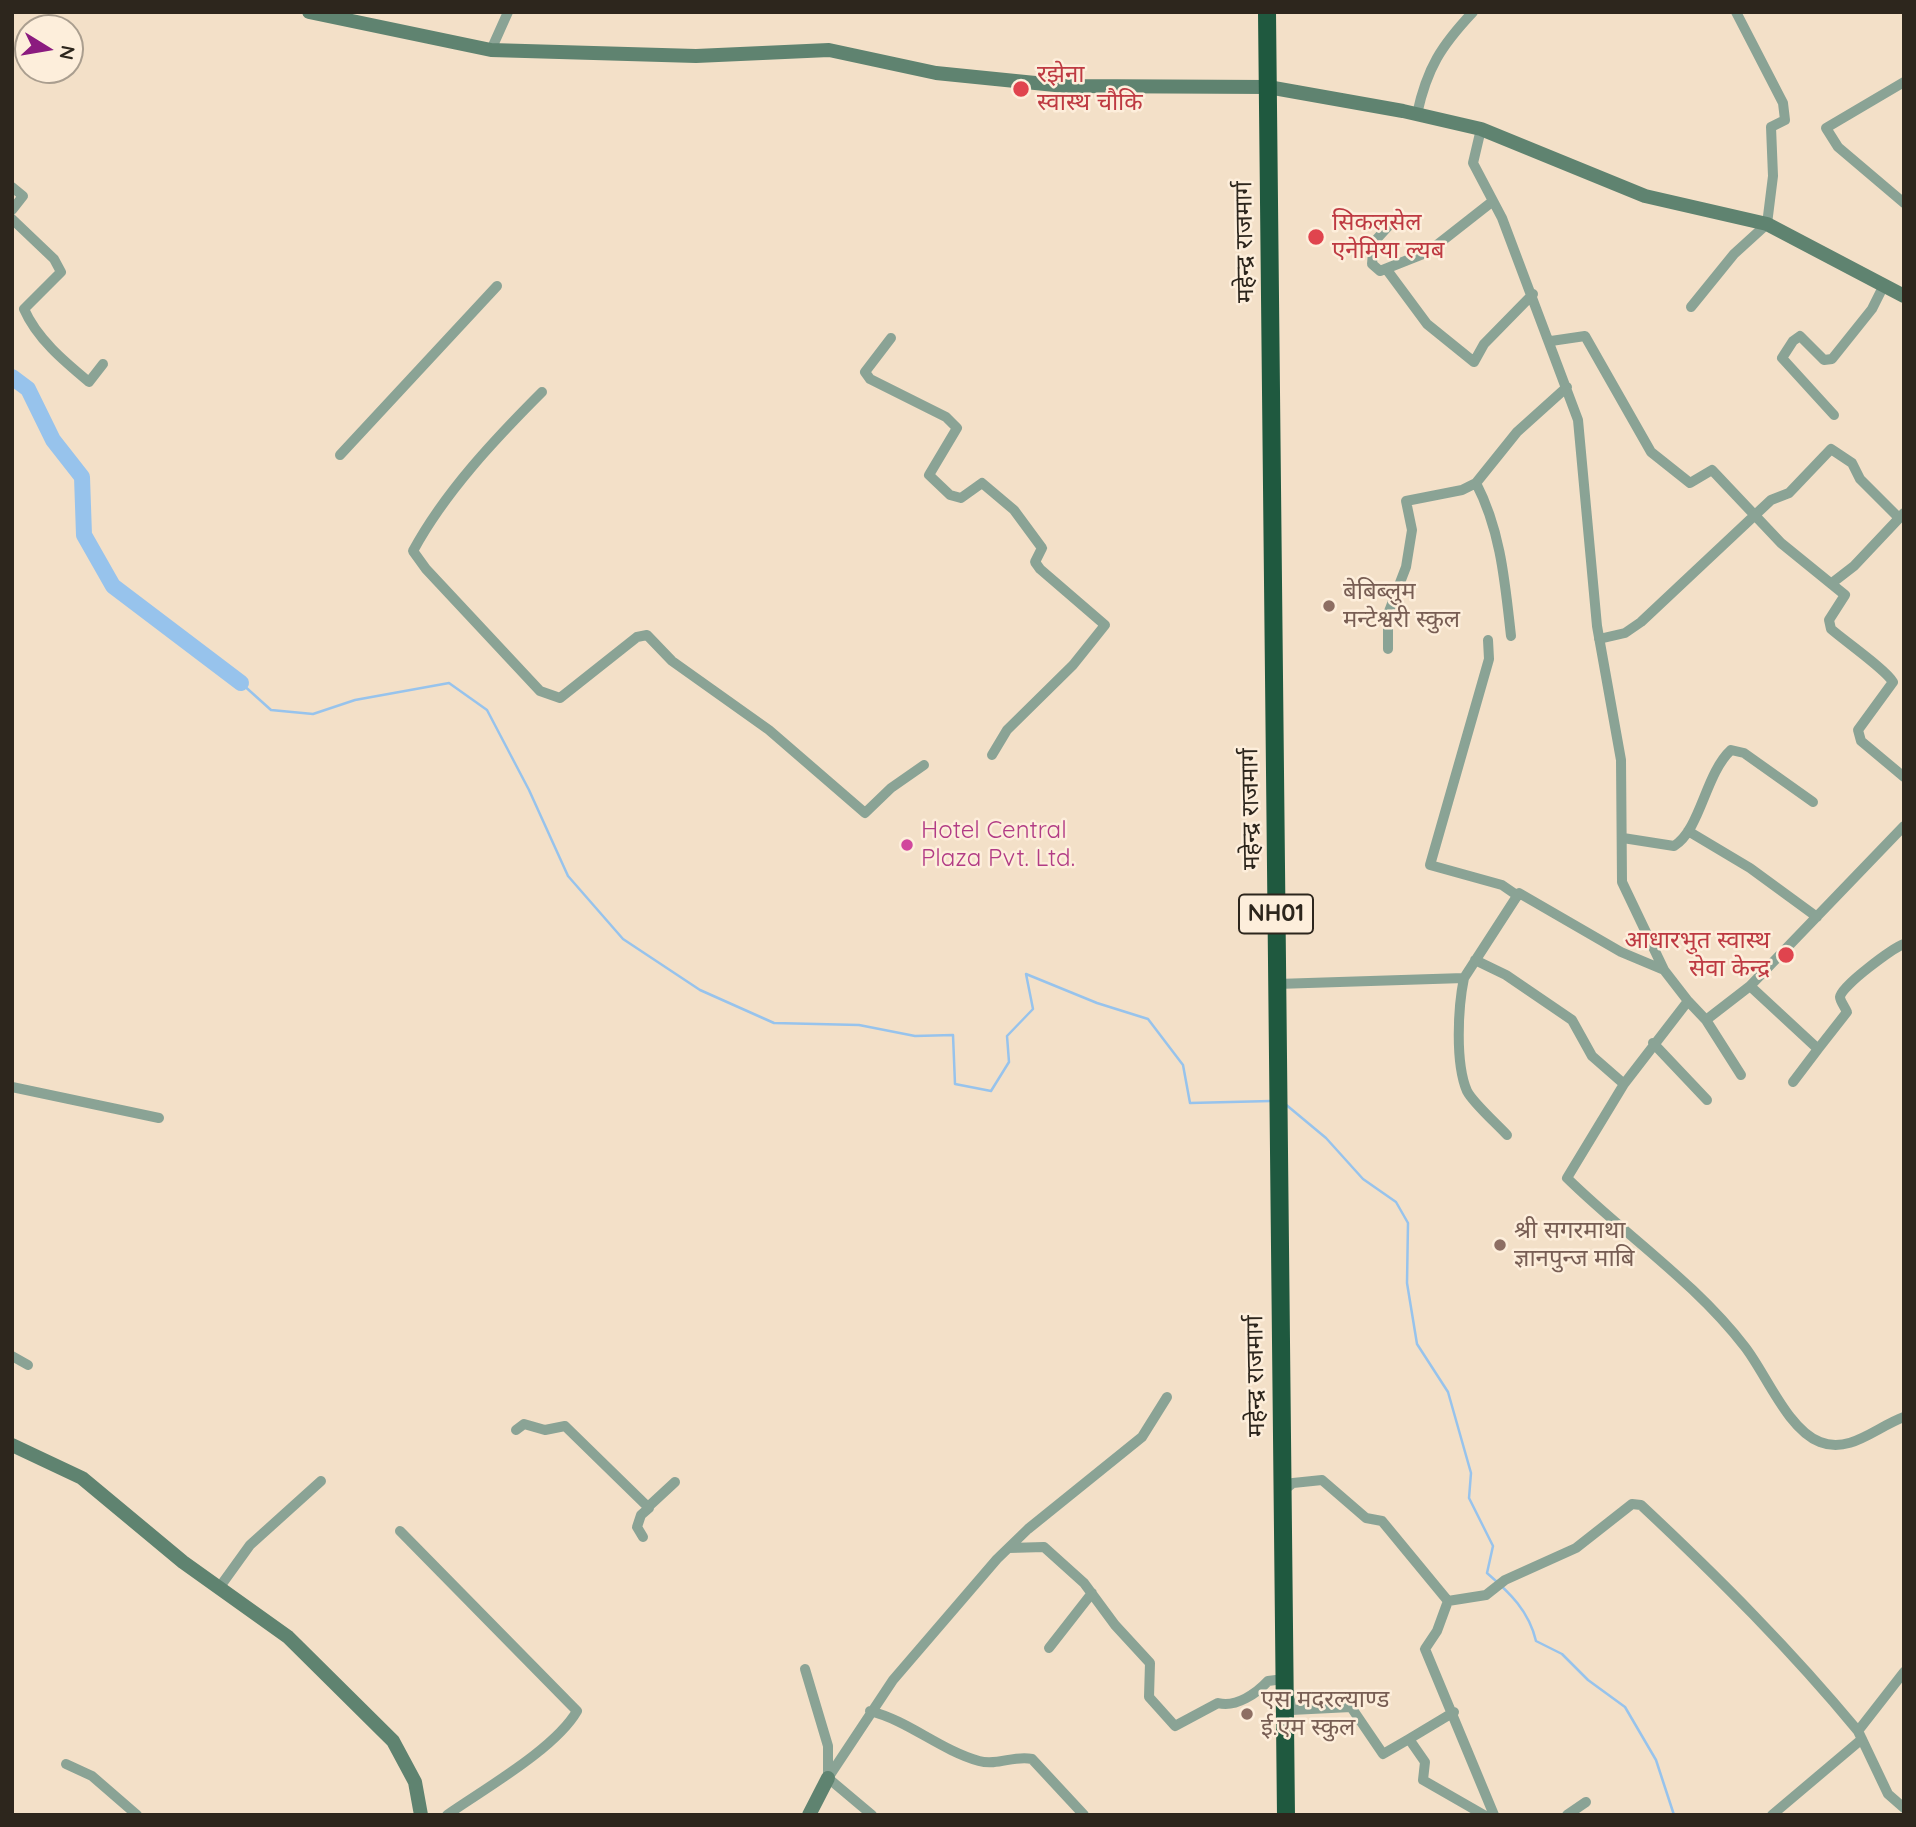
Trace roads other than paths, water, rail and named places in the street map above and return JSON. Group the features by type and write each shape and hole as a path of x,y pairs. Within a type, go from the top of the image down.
{"highway":[{"name":"महेन्द्र राजमार्ग","path":"1268,12 1286,1815"}],"street":[{"path":"309,12 491,50 696,56 829,50 936,72 1065,86 1268,87 1417,114 1481,129 1645,196 1767,224 1904,296"},
{"path":"491,50 508,12"},
{"path":"1417,114 1427,74 1445,42 1473,12"},
{"path":"1691,307 1734,254 1767,224 1773,176 1771,127 1785,120 1783,103 1736,12"},
{"path":"1904,82 1826,128 1839,147 1904,203"},
{"path":"1481,129 1473,163 1493,201 1532,294 1578,421 1599,639 1621,760 1622,882 1664,970 1706,1020 1741,1075"},
{"path":"12,187 23,196 12,211"},
{"path":"1394,220 1374,242 1372,264 1380,271 1428,252 1493,201"},
{"path":"12,219 54,258 61,272 24,309 27,317 44,339 89,382 103,364"},
{"path":"1387,270 1427,324 1474,362 1484,344 1516,307 1532,294"},
{"path":"1834,415 1782,358 1800,337 1824,360 1832,359 1872,309 1884,285"},
{"path":"340,455 497,286"},
{"path":"1551,341 1585,336 1651,452 1690,483 1712,470 1756,514 1780,543 1845,595 1829,620 1831,629 1874,666 1887,673 1893,682 1858,730 1861,741 1904,777"},
{"path":"891,338 865,372 870,379 946,417 957,428 929,475 950,495 961,498 982,483 1014,509 1042,548 1035,562 1040,569 1105,625 1073,665 1007,730 992,755"},
{"path":"1388,649 1388,614 1406,567 1412,530 1405,501 1462,490 1476,483 1517,432 1567,387"},
{"path":"542,392 509,425 455,489 413,551 426,569 540,691 560,698 637,637 648,635 671,662 769,730 865,813 891,788 923,765"},
{"path":"1599,639 1625,633 1641,622 1771,500 1789,493 1831,449 1852,463 1860,479 1901,516 1854,565 1832,583"},
{"path":"1476,483 1491,512 1503,568 1511,636"},
{"path":"1488,640 1489,659 1430,865 1502,885 1518,896"},
{"path":"1623,838 1674,846 1688,831 1709,782 1731,750 1744,754 1813,802"},
{"path":"1706,1020 1751,986 1904,826"},
{"path":"1688,831 1750,868 1816,917"},
{"path":"1507,1135 1473,1098 1466,1085 1460,1025 1464,978 1519,893 1621,952 1664,970"},
{"path":"1793,1082 1847,1012 1841,1000 1843,991 1879,959 1904,944"},
{"path":"1475,960 1506,975 1572,1020 1592,1056 1624,1084"},
{"path":"1277,984 1464,978"},
{"path":"1751,986 1818,1049"},
{"path":"1688,1001 1624,1084 1567,1178 1704,1301 1754,1358 1780,1404 1817,1441 1842,1447 1904,1417"},
{"path":"1653,1043 1707,1100"},
{"path":"12,1087 159,1118"},
{"path":"12,1356 28,1366"},
{"path":"809,1815 828,1778 870,1711 902,1670 1009,1548 1142,1437 1167,1397"},
{"path":"516,1430 524,1424 545,1430 565,1426 648,1507"},
{"path":"12,1446 82,1478 183,1562 288,1637 393,1741 415,1782 417,1812"},
{"path":"1282,1492 1293,1483 1322,1480 1366,1518 1382,1521 1448,1601"},
{"path":"219,1588 250,1545 321,1481"},
{"path":"643,1537 637,1527 648,1507 676,1482"},
{"path":"1448,1601 1486,1595 1505,1580 1576,1548 1632,1504 1641,1505 1737,1595 1804,1667 1860,1735 1888,1794 1904,1808"},
{"path":"400,1531 577,1711 570,1724 552,1739 447,1815"},
{"path":"1009,1548 1044,1547 1092,1593 1115,1626 1150,1663 1149,1698 1175,1726 1218,1703 1224,1705 1256,1694 1268,1681 1284,1679"},
{"path":"1049,1648 1092,1593"},
{"path":"1448,1601 1437,1631 1425,1649 1454,1712 1494,1815"},
{"path":"1286,1654 1291,1710 1351,1707 1383,1754 1454,1712"},
{"path":"805,1668 828,1746 828,1778 872,1815"},
{"path":"1772,1815 1860,1735 1904,1672"},
{"path":"870,1711 897,1720 976,1760 992,1763 1022,1757 1032,1759 1084,1815"},
{"path":"1409,1740 1425,1762 1423,1780 1484,1815"},
{"path":"66,1764 92,1776 136,1815"},
{"path":"1567,1815 1586,1802"}],"waterway":[{"path":"12,377 28,389 53,440 82,477 84,535 113,586 241,683"},
{"path":"241,683 271,710 313,714 355,700 449,683 487,710 529,790 568,876 623,939 700,990 774,1023 859,1025 915,1036 953,1035 955,1084 991,1091 1009,1062 1007,1036 1033,1009 1026,974 1097,1003 1148,1019 1183,1065 1190,1103 1271,1101"},
{"path":"1284,1103 1326,1138 1363,1179 1396,1202 1408,1223 1407,1283 1417,1344 1448,1392 1471,1473 1469,1498 1493,1546 1487,1573 1517,1603 1529,1621 1536,1641 1562,1654 1588,1680 1625,1707 1656,1760 1674,1815"}],"place":[{"name":"रझेना स्वास्थ चौकि","path":"1021,89"},
{"name":"सिकलसेल एनेमिया ल्यब","path":"1316,237"},
{"name":"बेबिब्लुम मन्टेश्वरी स्कुल","path":"1329,606"},
{"name":"Hotel Central Plaza Pvt. Ltd.","path":"907,845"},
{"name":"आधारभुत स्वास्थ सेवा केन्द्र","path":"1786,955"},
{"name":"श्री सगरमाथा ज्ञानपुन्ज माबि","path":"1500,1245"},
{"name":"एस मदरल्याण्ड ई.एम स्कुल","path":"1247,1714"}]}
